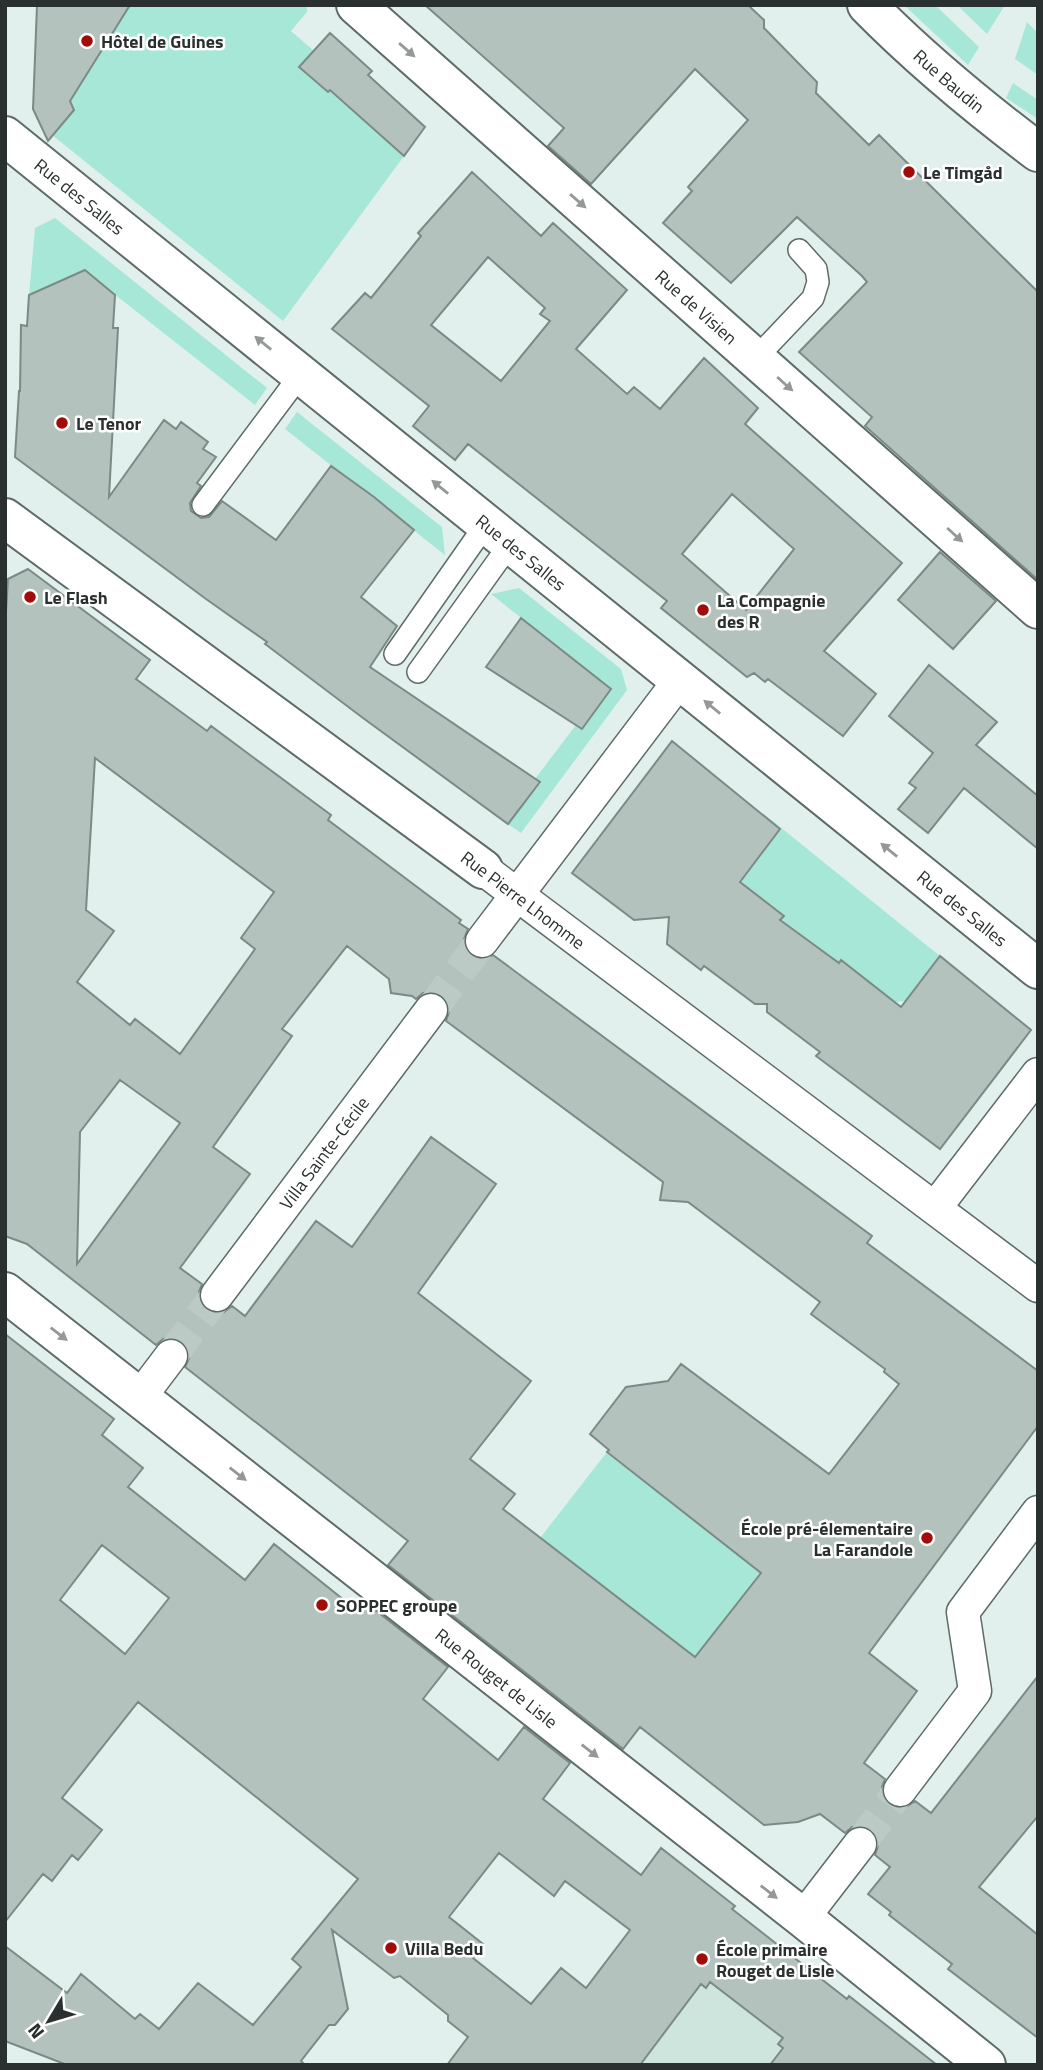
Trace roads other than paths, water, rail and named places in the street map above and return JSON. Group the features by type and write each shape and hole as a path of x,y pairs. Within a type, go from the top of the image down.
{"street":[{"name":"Rue de Visien","path":"356,5 1038,609"},
{"name":"Rue Baudin","path":"867,5 908,47 970,101 1038,152"},
{"name":"Rue des Salles","path":"5,136 1038,969"},
{"name":"Rue Pierre Lhomme","path":"5,518 483,869 1038,1286"},
{"path":"482,941 679,681"},
{"name":"Villa Sainte-Cécile","path":"217,1295 431,1010"},
{"path":"935,1208 1038,1074"},
{"name":"Rue Rouget de Lisle","path":"5,1292 803,1918 986,2065"},
{"path":"140,1397 171,1356"},
{"path":"900,1790 975,1691 963,1612 1038,1512"},
{"path":"803,1918 860,1844"}],"lane":[{"path":"756,358 813,298 818,282 816,269 799,250"},
{"path":"203,505 302,374"},
{"path":"395,654 498,534"},
{"path":"418,672 498,534"}],"tunnel":[{"path":"431,1010 482,941"},
{"path":"171,1356 217,1295"},
{"path":"860,1844 900,1790"}],"place":[{"name":"Hôtel de Guines","path":"87,41"},
{"name":"Le Timgåd","path":"909,172"},
{"name":"Le Tenor","path":"62,423"},
{"name":"Le Flash","path":"30,597"},
{"name":"La Compagnie des R","path":"703,610"},
{"name":"École pré-élementaire La Farandole","path":"927,1538"},
{"name":"SOPPEC groupe","path":"322,1605"},
{"name":"Villa Bedu","path":"391,1948"},
{"name":"École primaire Rouget de Lisle","path":"702,1959"}]}
